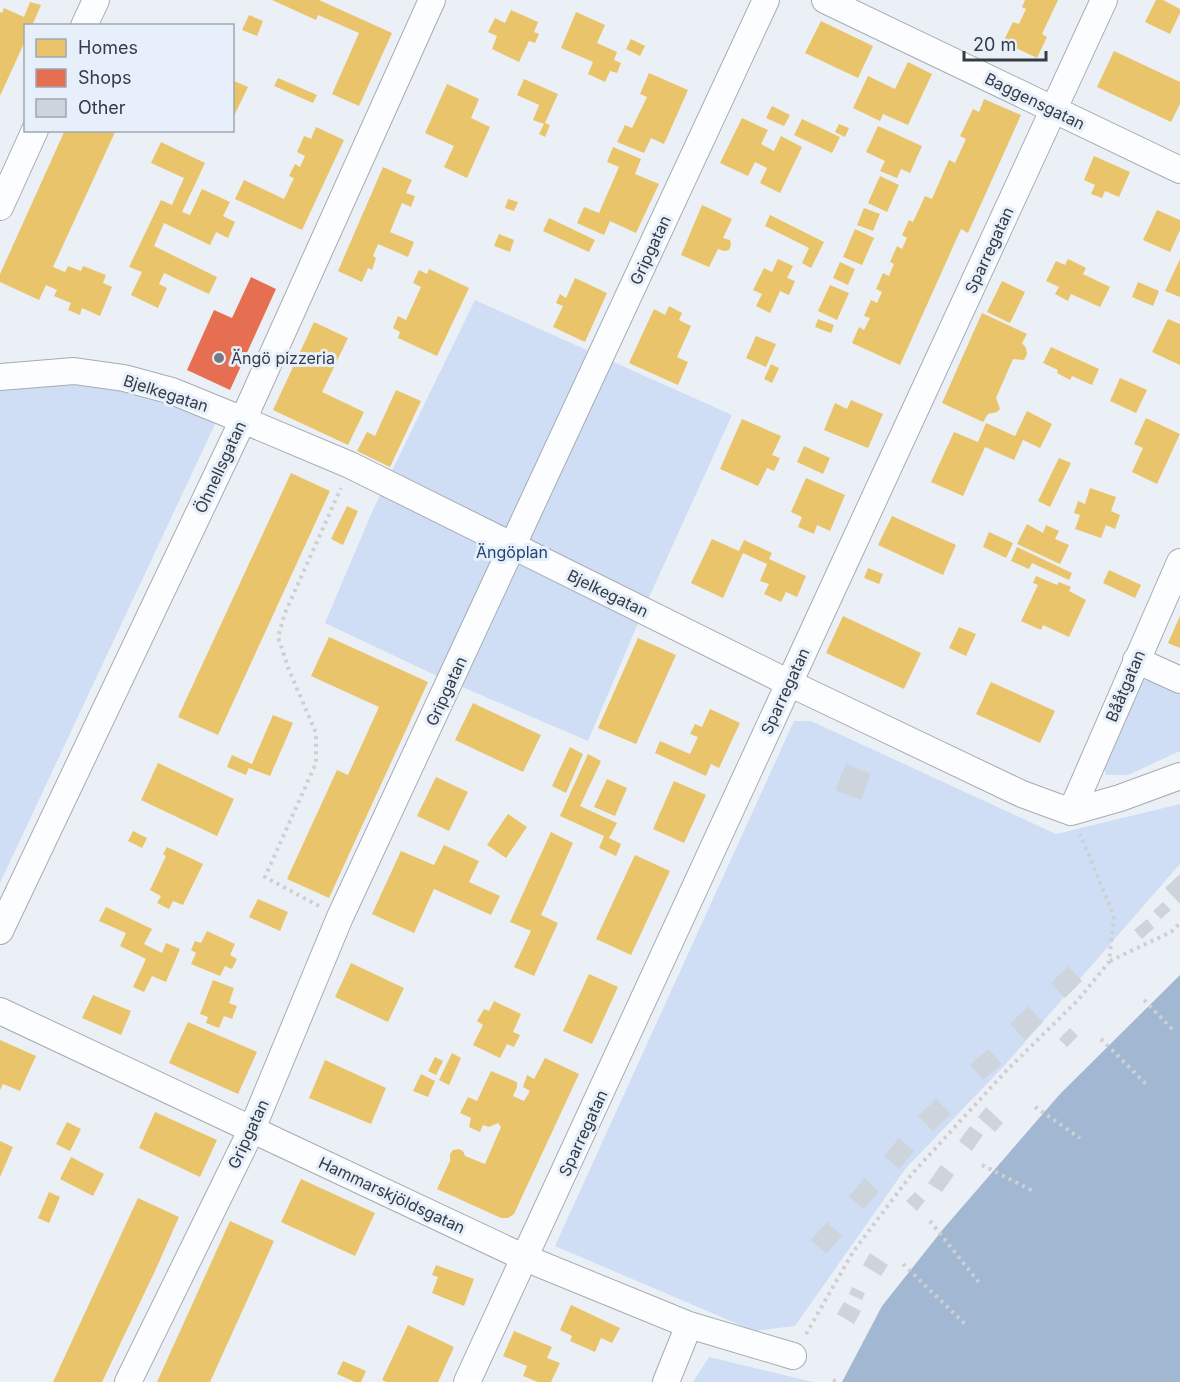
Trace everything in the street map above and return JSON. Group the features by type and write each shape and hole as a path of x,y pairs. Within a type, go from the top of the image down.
{"street":[{"path":"85,24 96,0"},
{"name":"Öhnellsgatan","path":"0,931 243,420 432,0"},
{"name":"Gripgatan","path":"128,1382 252,1128 340,917 766,0"},
{"name":"Baggensgatan","path":"825,0 1180,170"},
{"name":"Sparregatan","path":"467,1382 1104,0"},
{"path":"0,207 34,132"},
{"name":"Bjelkegatan","path":"0,376 74,371 124,378 172,391 351,465 789,683 1022,794 1071,812"},
{"name":"Bååtgatan","path":"1071,812 1180,562"},
{"path":"1136,660 1180,680"},
{"path":"1071,812 1120,798 1180,776"},
{"name":"Hammarskjöldsgatan","path":"0,1011 525,1258 689,1324 793,1356"},
{"path":"666,1382 689,1324"}],"path":[{"path":"340,917 265,877 316,763 316,733 289,670 278,637 285,613 351,465"},
{"path":"1071,812 1114,916 1110,962"},
{"path":"793,1356 853,1252 910,1175 1006,1071 1078,1000 1110,962 1171,933 1180,923"},
{"path":"1144,1000 1175,1032"},
{"path":"1101,1039 1146,1084"},
{"path":"1035,1107 1080,1138"},
{"path":"982,1165 1035,1192"},
{"path":"930,1221 981,1285"},
{"path":"903,1264 965,1324"}],"green space":[{"name":"Ängöplan","path":"475,300 732,415 650,595 588,741 439,677 325,623 372,512"},
{"path":"78,377 217,420 0,883 0,391"},
{"path":"1152,677 1180,689 1180,751 1128,775 1106,775 1103,762 1141,682"},
{"path":"794,721 811,721 1056,834 1180,804 1180,864 1005,1065 906,1168 795,1326 754,1331 555,1246"},
{"path":"709,1357 813,1382 693,1382"}],"shaded area":[{"path":"1180,975 1180,1382 842,1382 882,1306 944,1228 1060,1094"}],"building: Homes":[{"path":"272,0 319,0 392,33 359,106 332,94 359,33 318,15 316,20"},
{"path":"1025,0 1058,0 1042,34 1047,37 1037,58 1003,42 1013,22 1019,24 1026,9 1022,7"},
{"path":"1156,0 1163,0 1180,9 1170,34 1145,22"},
{"path":"30,2 41,5 33,24 24,24 24,43 0,96 0,12 2,13 4,8 24,17"},
{"path":"511,10 538,22 534,32 539,34 535,43 529,41 519,62 492,49 497,36 488,32 495,18 505,23"},
{"path":"576,12 605,25 597,43 617,52 614,60 621,63 617,73 610,71 605,82 588,74 593,62 561,48"},
{"path":"249,15 263,21 257,36 242,30"},
{"path":"821,21 873,46 858,78 805,53"},
{"path":"631,39 645,46 640,56 626,49"},
{"path":"1114,51 1180,82 1180,104 1171,122 1097,87"},
{"path":"908,62 932,74 908,125 883,114 880,121 853,108 868,76 895,89"},
{"path":"649,73 688,90 664,144 651,138 644,153 617,142 625,125 632,128 647,97 640,94"},
{"path":"278,78 317,95 313,103 274,86"},
{"path":"524,79 558,94 545,123 550,125 545,137 539,134 544,124 533,120 539,105 517,95"},
{"path":"234,81 248,87 234,116"},
{"path":"447,84 479,99 471,118 490,127 467,178 444,167 454,146 425,133"},
{"path":"984,99 1021,115 968,233 961,229 900,365 852,343 859,327 864,330 870,318 864,316 871,300 877,303 882,292 876,289 883,273 889,276 894,264 890,262 897,246 902,249 907,238 902,235 909,220 913,222 925,196 932,199 949,160 955,163 966,139 960,136 973,109 979,112"},
{"path":"772,106 790,115 784,126 766,118"},
{"path":"742,118 768,130 761,144 774,151 781,136 802,147 780,193 760,183 767,168 755,162 748,176 720,163"},
{"path":"802,119 840,137 832,153 794,135"},
{"path":"839,124 849,128 845,137 835,132"},
{"path":"878,126 922,146 910,173 901,169 897,178 880,171 885,161 866,152"},
{"path":"316,127 344,140 302,230 235,199 244,180 284,199 294,178 289,176 295,164 300,167 305,156 297,152 304,136 311,139"},
{"path":"64,132 115,132 53,267 65,272 68,266 81,271 83,266 106,275 103,283 112,287 100,316 82,308 80,315 68,310 71,303 54,296 57,290 46,285 39,300 0,282 0,274"},
{"path":"161,142 205,163 182,212 190,215 202,189 230,202 223,216 235,222 228,238 216,232 210,245 164,223 154,246 217,277 209,294 164,273 159,284 167,288 158,308 131,295 142,272 129,267 161,200 172,205 184,178 151,163"},
{"path":"613,147 641,159 635,174 659,184 636,233 610,221 604,235 577,223 584,207 599,213 619,167 607,162"},
{"path":"1094,156 1130,172 1119,197 1105,191 1102,198 1091,194 1095,185 1084,180"},
{"path":"383,167 412,180 406,193 415,196 411,207 402,203 390,232 414,242 408,257 378,244 373,256 376,258 372,270 368,268 362,282 338,271"},
{"path":"880,176 899,185 887,212 868,203"},
{"path":"508,199 518,202 514,211 505,208"},
{"path":"702,205 732,219 723,238 730,240 729,250 718,249 709,267 681,255"},
{"path":"864,208 880,214 873,231 857,225"},
{"path":"1157,210 1180,220 1180,230 1170,252 1143,240"},
{"path":"770,215 824,242 811,268 802,263 809,248 765,226"},
{"path":"549,218 595,240 589,252 543,231"},
{"path":"855,229 874,238 862,265 843,257"},
{"path":"499,234 514,240 510,252 494,246"},
{"path":"778,259 793,266 787,278 795,281 789,295 780,291 770,313 756,306 762,294 753,290 764,268 772,272"},
{"path":"1068,259 1086,268 1083,274 1110,287 1100,307 1071,294 1068,301 1055,294 1059,287 1046,281 1056,261 1065,265"},
{"path":"1180,259 1180,297 1165,291"},
{"path":"840,262 855,269 848,285 833,278"},
{"path":"429,269 469,288 437,356 398,338 400,332 393,328 398,316 406,320 421,287 413,283 419,270 427,274"},
{"path":"575,278 607,293 585,342 553,327 563,306 556,303 560,294 566,298"},
{"path":"1002,281 1025,292 1010,323 987,312"},
{"path":"1138,282 1159,291 1153,306 1132,297"},
{"path":"830,285 849,293 837,320 818,311"},
{"path":"669,306 682,313 679,320 691,326 677,357 688,362 678,385 629,363 654,309 665,315"},
{"path":"982,313 1027,334 1022,343 1027,354 1024,360 1013,359 996,398 1000,409 988,414 983,422 942,403"},
{"path":"818,319 834,325 831,333 815,327"},
{"path":"1168,319 1180,324 1180,365 1152,352"},
{"path":"314,322 348,338 322,392 364,412 348,445 273,410"},
{"path":"756,336 776,344 766,367 746,358"},
{"path":"1051,347 1099,369 1092,385 1072,376 1070,380 1057,373 1058,370 1043,363"},
{"path":"771,364 779,368 772,383 764,379"},
{"path":"1120,378 1147,390 1136,413 1110,401"},
{"path":"396,390 421,401 390,467 357,451 367,432 375,436"},
{"path":"851,400 883,414 868,448 824,430 835,403 847,409"},
{"path":"1027,411 1052,424 1040,448 1023,440 1014,460 985,447 963,496 931,482 954,432 978,442 986,423 1015,436"},
{"path":"1146,418 1180,434 1157,484 1132,472 1143,448 1134,444"},
{"path":"742,419 781,436 772,455 780,458 774,471 767,468 758,486 720,469"},
{"path":"804,446 830,458 823,474 797,462"},
{"path":"1059,458 1071,463 1050,507 1038,501"},
{"path":"291,473 330,491 218,735 178,717"},
{"path":"806,478 845,495 830,531 817,525 814,534 798,527 802,517 791,512"},
{"path":"1090,488 1116,497 1111,511 1120,515 1115,529 1106,525 1101,538 1075,529 1080,515 1074,513 1078,501 1085,504"},
{"path":"347,506 358,511 343,545 331,539"},
{"path":"892,516 956,545 943,575 878,545"},
{"path":"1027,524 1043,533 1046,525 1059,531 1055,539 1069,545 1060,564 1017,544"},
{"path":"989,532 1013,543 1006,558 983,547"},
{"path":"712,539 739,551 744,540 772,553 769,559 806,576 797,597 786,592 781,602 764,594 769,584 760,581 767,564 743,553 723,598 691,583"},
{"path":"1017,547 1072,573 1069,580 1032,563 1029,569 1011,561"},
{"path":"868,568 883,574 879,584 864,578"},
{"path":"1109,570 1141,585 1135,598 1103,583"},
{"path":"1036,576 1057,585 1059,582 1071,587 1069,591 1086,600 1069,637 1043,625 1041,630 1021,621 1038,585 1033,583"},
{"path":"843,616 921,653 904,689 826,653"},
{"path":"1180,616 1180,648 1168,643"},
{"path":"959,627 976,634 966,656 949,648"},
{"path":"329,637 428,682 329,898 287,879 337,770 348,775 379,707 311,676"},
{"path":"638,638 676,655 636,744 598,728"},
{"path":"991,682 1055,711 1040,743 976,714"},
{"path":"473,703 541,735 523,772 455,740"},
{"path":"710,709 740,723 719,768 711,764 706,776 655,753 660,741 690,754 698,737 690,734 695,724 702,727"},
{"path":"273,715 293,723 270,776 249,768 246,775 227,767 232,755 252,764"},
{"path":"570,747 583,754 566,793 552,786"},
{"path":"588,754 601,761 580,806 617,823 609,838 621,844 616,856 599,848 604,836 560,816"},
{"path":"158,763 234,799 217,836 141,800"},
{"path":"436,777 468,792 449,831 417,816"},
{"path":"607,779 627,788 615,816 594,807"},
{"path":"674,781 706,795 684,843 653,829"},
{"path":"508,814 527,827 506,858 487,845"},
{"path":"133,831 147,838 142,848 128,841"},
{"path":"551,832 573,843 541,915 558,923 534,976 514,967 531,931 510,922"},
{"path":"444,845 479,861 469,882 500,896 491,915 434,889 414,933 372,914 401,851 434,865"},
{"path":"167,847 203,864 183,905 173,901 169,909 157,903 161,896 150,890 166,856 163,854"},
{"path":"635,855 670,871 631,955 596,939"},
{"path":"258,899 288,912 280,931 249,917"},
{"path":"106,907 152,929 144,944 162,953 166,943 180,949 166,982 152,976 144,992 133,987 146,959 120,946 126,933 99,921"},
{"path":"207,931 235,944 230,955 237,959 232,969 225,966 220,976 191,964 196,953 191,950 195,941 201,943"},
{"path":"351,963 404,988 388,1022 335,997"},
{"path":"589,974 618,987 592,1044 563,1031"},
{"path":"213,980 234,988 229,1003 237,1006 232,1019 224,1016 219,1028 206,1023 208,1017 200,1014"},
{"path":"93,995 131,1011 121,1035 82,1018"},
{"path":"494,1001 521,1014 513,1032 520,1035 514,1047 507,1044 500,1058 473,1045 483,1025 477,1021 484,1009 489,1011"},
{"path":"188,1022 257,1052 238,1094 169,1063"},
{"path":"0,1040 36,1056 20,1091 3,1084 0,1090"},
{"path":"452,1053 461,1058 449,1085 439,1080"},
{"path":"435,1057 443,1061 436,1075 428,1071"},
{"path":"545,1058 579,1074 514,1214 508,1218 501,1218 437,1189 453,1150 459,1149 465,1156 485,1164 501,1127 498,1123 489,1127 483,1125 480,1132 469,1127 471,1118 460,1113 468,1097 477,1101 491,1071 517,1082 513,1096 524,1101 530,1091 523,1087 527,1075 534,1079"},
{"path":"325,1060 386,1088 371,1124 309,1098"},
{"path":"421,1074 435,1081 428,1097 413,1091"},
{"path":"155,1112 217,1140 200,1177 139,1148"},
{"path":"67,1122 81,1129 70,1151 56,1144"},
{"path":"0,1141 13,1147 0,1177"},
{"path":"71,1157 104,1174 93,1196 60,1179"},
{"path":"301,1179 375,1213 355,1256 281,1222"},
{"path":"49,1192 60,1197 49,1223 38,1218"},
{"path":"138,1198 179,1217 155,1271 102,1382 53,1382"},
{"path":"230,1221 274,1241 210,1382 157,1382"},
{"path":"436,1265 474,1279 464,1306 432,1293 438,1277 432,1275"},
{"path":"571,1305 620,1328 612,1343 601,1338 595,1352 570,1341 572,1336 560,1330"},
{"path":"408,1325 454,1347 438,1382 387,1382 382,1380"},
{"path":"514,1331 552,1347 547,1358 560,1363 551,1382 538,1382 523,1376 527,1366 503,1356"},
{"path":"343,1361 366,1371 361,1382 355,1382 337,1374"}],"building: Shops":[{"path":"251,277 276,289 230,390 187,370 214,310 232,318"}],"building: Other":[{"path":"846,764 871,774 861,800 835,790"},
{"path":"1180,874 1180,904 1165,888"},
{"path":"1163,902 1171,910 1161,919 1153,911"},
{"path":"1147,919 1154,928 1142,939 1134,930"},
{"path":"1068,966 1082,981 1065,998 1051,983"},
{"path":"1028,1006 1043,1022 1025,1040 1010,1024"},
{"path":"1070,1028 1078,1036 1067,1047 1059,1039"},
{"path":"988,1049 1002,1064 983,1080 970,1065"},
{"path":"936,1099 951,1114 933,1131 918,1116"},
{"path":"986,1107 1003,1123 995,1132 978,1117"},
{"path":"970,1126 983,1135 972,1151 959,1141"},
{"path":"899,1138 914,1151 899,1169 884,1156"},
{"path":"941,1165 954,1175 942,1192 928,1183"},
{"path":"865,1178 879,1192 863,1209 849,1196"},
{"path":"915,1192 925,1201 917,1211 906,1201"},
{"path":"827,1222 842,1236 826,1254 811,1240"},
{"path":"870,1253 888,1265 881,1276 863,1265"},
{"path":"852,1287 865,1293 862,1300 849,1294"},
{"path":"844,1302 861,1311 854,1324 837,1314"}],"place":[{"name":"Ängö pizzeria","path":"219,358"}]}
